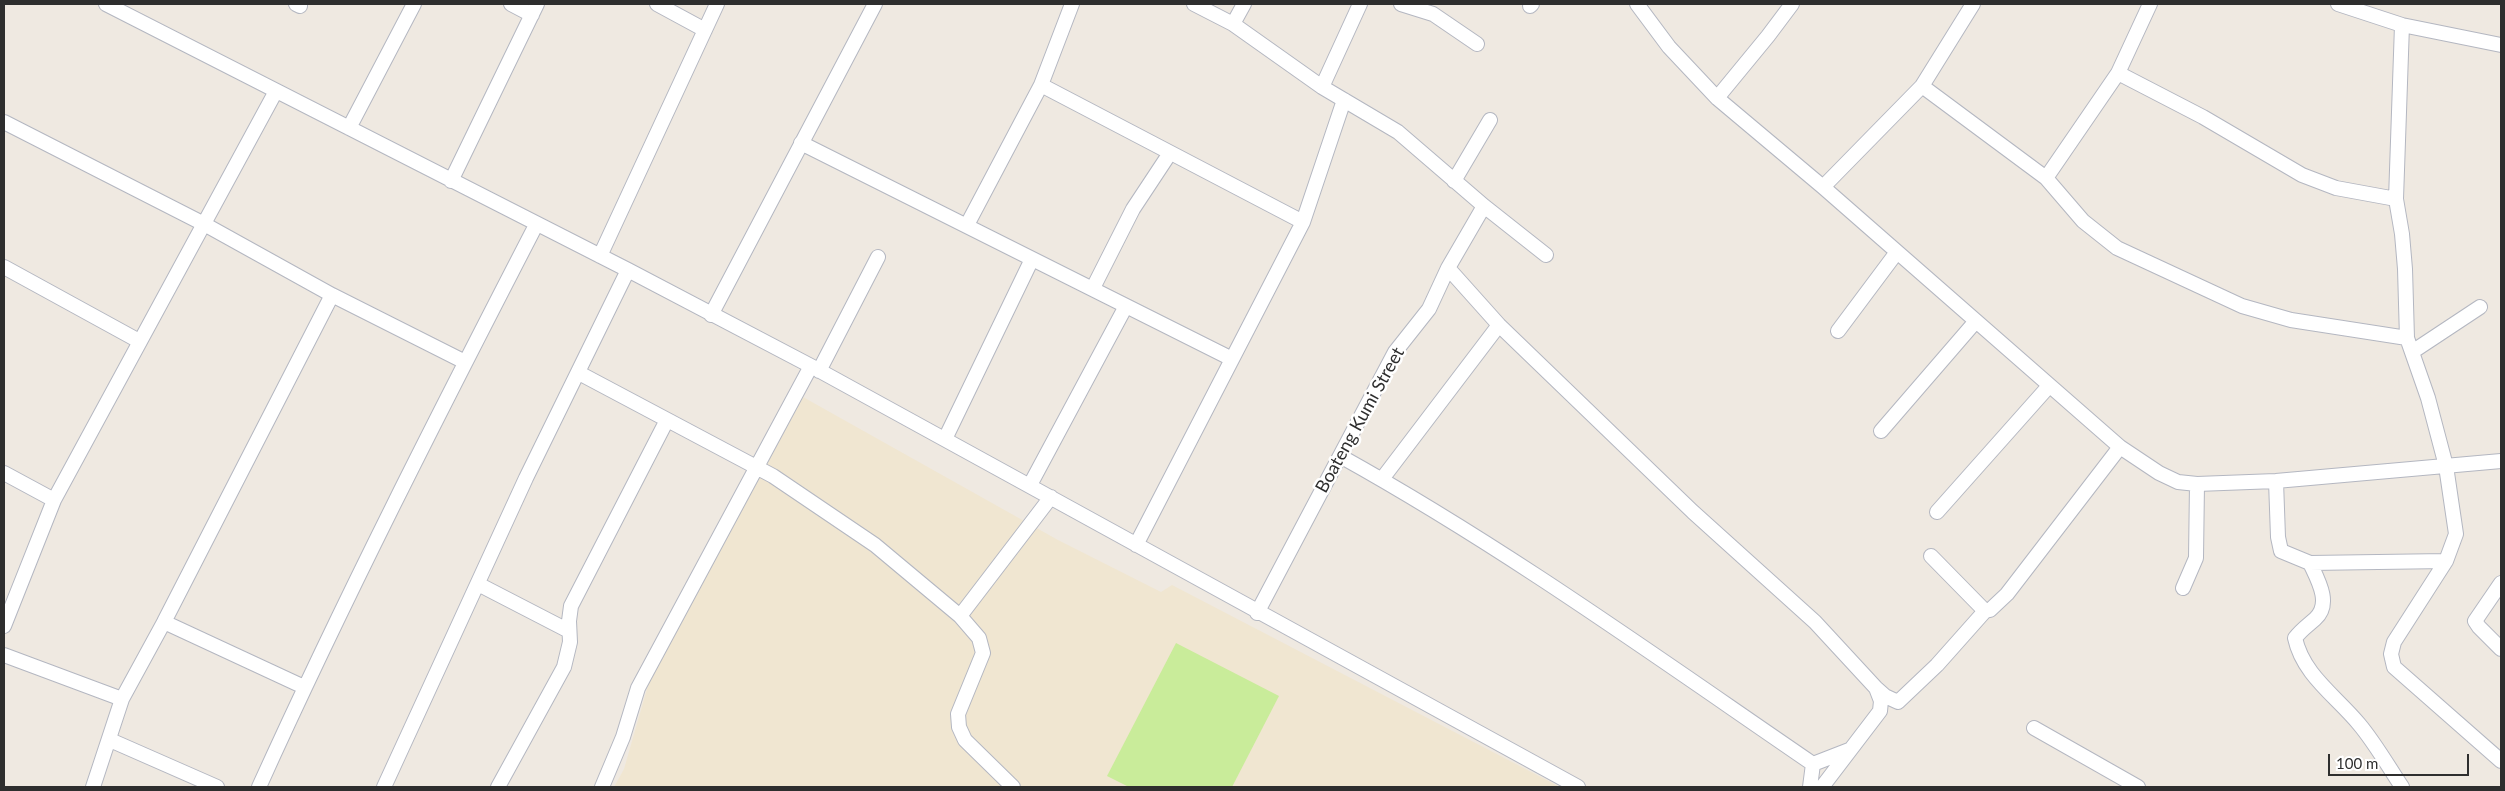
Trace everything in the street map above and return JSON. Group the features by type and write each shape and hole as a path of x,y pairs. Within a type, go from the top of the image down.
{"street":[{"path":"106,4 628,270 815,368 1052,497 1257,613 1578,787"},
{"path":"349,128 414,4"},
{"path":"451,181 534,9 511,4"},
{"path":"657,4 705,30"},
{"path":"600,256 717,4"},
{"path":"711,315 875,4"},
{"path":"967,225 1041,85 1072,4"},
{"path":"1194,4 1233,24 1322,86 1398,132 1484,206 1546,255"},
{"path":"1233,24 1244,4"},
{"path":"1322,86 1360,4"},
{"path":"1401,4 1433,14 1477,44"},
{"path":"1637,4 1669,48 1717,98 1823,187 2120,447 2159,473 2178,482 2197,484 2276,480 2501,461"},
{"path":"1717,98 1792,4"},
{"path":"1823,187 1922,86 1973,4"},
{"path":"2046,178 2118,74 2150,4"},
{"path":"2338,4 2402,26 2501,45"},
{"path":"2402,26 2396,199 2405,269 2407,338 2428,398 2446,466 2456,534 2446,561 2394,642 2391,654 2394,667 2501,761"},
{"path":"2118,74 2203,116 2302,175 2336,188 2396,199"},
{"path":"1041,85 1302,222"},
{"path":"1922,86 2046,178 2083,221 2117,248 2242,306 2291,320 2407,338"},
{"path":"4,626 54,500 276,91"},
{"path":"1136,544 1302,222 1344,100"},
{"path":"1454,181 1490,120"},
{"path":"4,122 204,224 332,295 465,362"},
{"path":"801,143 1232,359"},
{"path":"1092,288 1134,209 1170,153"},
{"name":"Boateng Kumi Street","path":"1257,613 1395,352 1429,309 1448,268 1484,206"},
{"path":"259,787 304,687 416,455 536,224"},
{"path":"1838,331 1897,252"},
{"path":"602,787 623,737 638,688 754,468 815,368 878,256"},
{"path":"945,439 1032,259"},
{"path":"4,267 139,341"},
{"path":"1448,268 1499,325 1693,512 1815,622 1876,688 1898,702 1906,696 1985,611 1990,610 2007,594 2120,447"},
{"path":"384,787 526,478 580,373 628,270"},
{"path":"93,787 122,699 164,622 332,295"},
{"path":"1030,485 1126,306"},
{"path":"2412,352 2480,307"},
{"path":"1881,431 1976,321"},
{"path":"1382,479 1499,325"},
{"path":"580,373 754,468 773,476 875,546 960,616 978,638 983,653 958,714 959,727 965,740 1013,787"},
{"path":"1937,512 2049,386"},
{"path":"498,787 564,667 570,642 571,606 667,420"},
{"path":"1340,456 1382,479 1559,590 1812,764"},
{"path":"4,473 54,500"},
{"path":"2276,480 2278,537 2281,551 2310,564 2446,561"},
{"path":"2183,588 2196,558 2197,484"},
{"path":"960,616 1052,497"},
{"path":"1931,556 1985,611"},
{"path":"2310,564 2324,602 2321,612 2295,638 2298,652 2316,679 2358,723 2402,787"},
{"path":"2501,583 2476,621 2479,627 2501,649"},
{"path":"478,584 569,632"},
{"path":"164,622 304,687"},
{"path":"4,655 122,699"},
{"path":"1822,787 1880,711 1881,701 1876,688"},
{"path":"2034,728 2138,787"},
{"path":"110,740 198,783 217,787"},
{"path":"1812,764 1850,749"},
{"path":"1810,787 1812,764"}],"shaded area":[{"path":"803,397 1058,540 1161,592 1172,585 1560,787 614,787 624,769 649,682"}],"green space":[{"path":"1176,643 1279,696 1232,787 1129,787 1107,776"}]}
